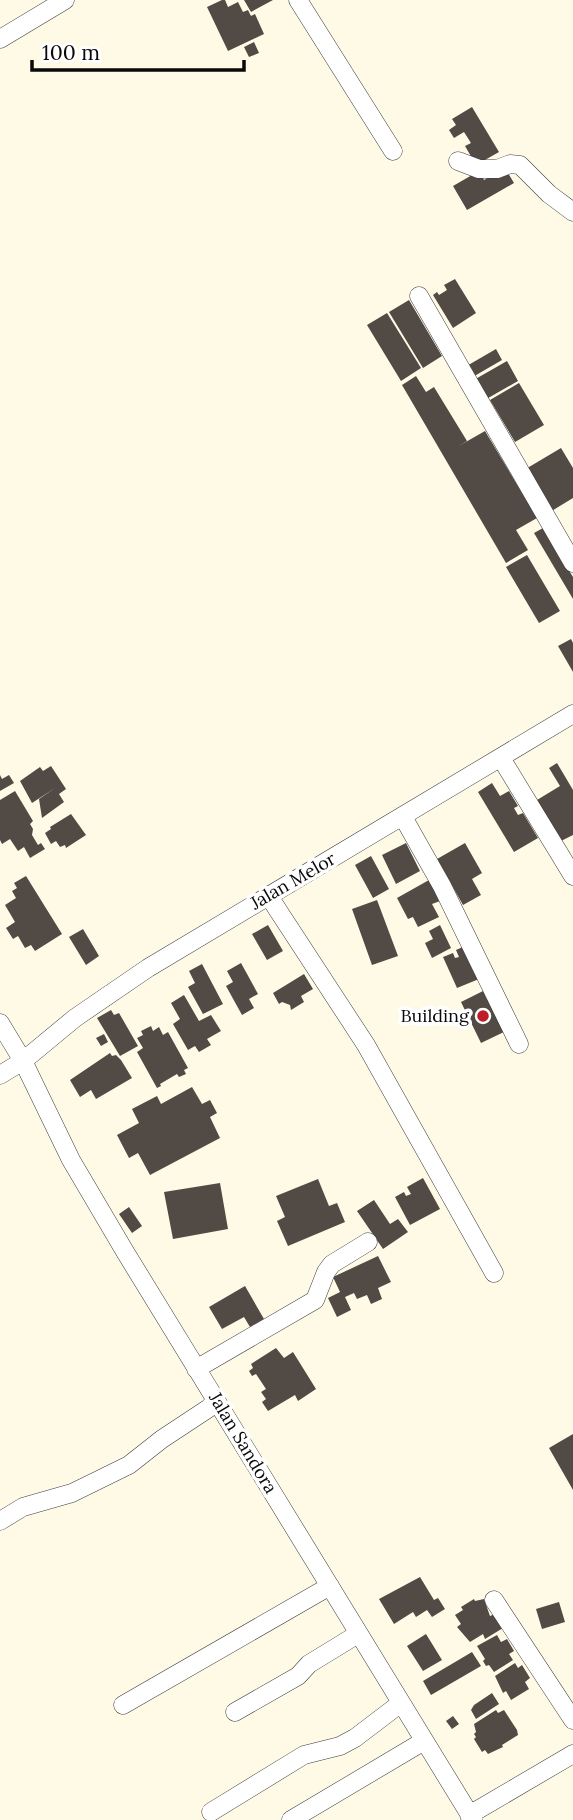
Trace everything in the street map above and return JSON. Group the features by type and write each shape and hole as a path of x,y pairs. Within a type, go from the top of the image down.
{"street":[{"path":"0,39 65,0"},
{"path":"298,0 393,151"},
{"path":"458,161 479,169 520,165 549,194 573,212"},
{"path":"419,296 573,563"},
{"name":"Jalan Melor","path":"0,1075 23,1061 118,987 573,714"},
{"path":"501,758 573,876"},
{"path":"403,817 447,897 519,1044"},
{"path":"268,895 366,1045 494,1272"},
{"name":"Jalan Sandora","path":"0,1023 23,1061 71,1160 197,1369 213,1404 325,1588 358,1634 397,1706 424,1741 471,1817"},
{"path":"197,1369 315,1300 332,1264 368,1242"},
{"path":"0,1521 23,1507 72,1493 129,1465 213,1404"},
{"path":"123,1705 325,1588"},
{"path":"494,1600 573,1720"},
{"path":"235,1712 298,1676 309,1664 358,1634"},
{"path":"211,1812 304,1755 340,1746 355,1738 397,1706"},
{"path":"291,1820 424,1741"},
{"path":"471,1817 573,1754"}],"building":[{"path":"225,0 228,7 238,2 243,12 248,10 251,16 255,14 264,34 228,51 207,7"},
{"path":"244,0 273,0 251,12"},
{"path":"254,42 259,53 249,57 244,47"},
{"path":"472,107 499,152 476,165 465,146 471,143 464,132 454,138 449,130 456,125 452,119"},
{"path":"505,168 514,183 467,210 453,186 479,171 484,180"},
{"path":"455,279 476,313 453,328 433,295 447,290 444,285"},
{"path":"409,300 442,356 423,368 389,312"},
{"path":"387,313 421,368 401,381 367,325"},
{"path":"496,349 502,360 471,378 465,367"},
{"path":"507,361 518,381 483,401 472,381"},
{"path":"416,376 426,392 434,387 467,441 457,447 485,431 537,518 516,530 528,550 506,563 402,385"},
{"path":"519,383 544,425 515,442 490,400"},
{"path":"561,448 573,468 573,498 550,512 524,470"},
{"path":"543,528 573,577 573,599 534,533"},
{"path":"527,555 560,611 539,623 506,567"},
{"path":"571,639 573,643 573,672 558,646"},
{"path":"557,763 573,790 573,835 561,841 537,800 560,786 549,768"},
{"path":"51,766 66,789 59,794 64,802 42,818 39,799 55,788 32,803 20,781 40,767 43,771"},
{"path":"0,775 2,779 9,775 14,783 0,791"},
{"path":"492,783 500,796 509,791 518,806 514,808 518,815 523,813 538,838 514,852 478,792"},
{"path":"15,791 33,821 30,824 32,835 38,845 41,843 45,849 30,858 24,847 18,851 10,839 2,844 0,840 0,800"},
{"path":"71,814 86,835 66,848 65,845 60,847 56,841 51,844 45,833"},
{"path":"406,843 420,871 396,884 382,855"},
{"path":"465,843 482,873 472,879 481,895 463,905 437,859"},
{"path":"371,856 389,889 373,898 355,865"},
{"path":"26,876 62,934 35,951 31,945 25,948 18,936 13,939 6,928 15,922 5,905 16,898 12,891 17,888 14,883"},
{"path":"429,880 440,901 432,904 439,917 418,927 413,917 408,919 397,898"},
{"path":"377,900 398,956 372,965 352,909"},
{"path":"268,925 283,951 267,960 252,934"},
{"name":"Building","path":"440,925 451,948 432,958 425,943 433,939 429,931"},
{"path":"83,929 99,956 86,965 69,937"},
{"name":"Building","path":"465,946 479,979 457,988 443,957 453,953 455,958 459,957 456,950"},
{"path":"241,963 258,994 249,999 254,1008 242,1015 226,986 233,982 227,971"},
{"path":"202,964 223,1004 203,1014 188,987 195,983 189,971"},
{"path":"304,974 313,989 301,996 304,1002 291,1010 290,1005 282,1002 279,1004 273,993"},
{"name":"Building","path":"483,991 506,1031 481,1043 461,1002"},
{"path":"184,995 199,1021 211,1015 221,1031 207,1039 211,1045 199,1052 195,1046 188,1050 173,1024 180,1019 171,1003"},
{"path":"111,1010 114,1015 119,1013 138,1046 120,1056 97,1018"},
{"path":"151,1026 153,1031 159,1027 163,1035 168,1032 188,1068 184,1070 186,1074 179,1077 177,1074 157,1088 137,1052 143,1048 137,1038 143,1035 141,1031"},
{"path":"104,1034 108,1042 101,1046 96,1038"},
{"path":"110,1053 121,1060 132,1078 96,1099 91,1090 80,1097 70,1080"},
{"path":"192,1087 202,1104 210,1100 217,1113 210,1117 220,1138 150,1175 138,1153 129,1158 117,1135 139,1123 132,1109 157,1096 161,1104"},
{"path":"423,1178 440,1209 410,1225 395,1197 404,1192 406,1196 411,1194 407,1187"},
{"path":"318,1179 329,1206 337,1203 345,1222 288,1246 277,1221 285,1217 276,1196"},
{"path":"220,1183 228,1229 173,1239 164,1192"},
{"path":"374,1200 390,1224 398,1219 408,1232 383,1249 357,1211"},
{"path":"129,1207 142,1226 132,1233 119,1214"},
{"path":"378,1256 391,1282 378,1288 382,1299 371,1304 367,1295 357,1299 354,1293 345,1297 351,1310 337,1317 328,1298 340,1292 333,1277"},
{"path":"245,1286 264,1319 250,1327 244,1317 222,1329 209,1307"},
{"path":"276,1348 284,1358 293,1352 316,1389 298,1401 295,1395 268,1411 262,1402 266,1399 261,1392 266,1389 256,1374 252,1376 249,1371 253,1368 251,1364"},
{"path":"573,1434 573,1490 549,1448"},
{"path":"420,1577 434,1600 438,1598 445,1609 432,1617 427,1610 416,1617 413,1612 394,1624 379,1599"},
{"path":"474,1599 484,1599 490,1616 495,1614 503,1628 485,1639 483,1634 470,1642 457,1627 461,1624 455,1615 463,1610 461,1607"},
{"path":"559,1602 565,1622 542,1629 536,1609"},
{"path":"426,1634 442,1660 423,1671 407,1646"},
{"path":"497,1635 501,1642 507,1639 514,1651 509,1654 513,1660 494,1672 489,1665 486,1666 477,1646"},
{"path":"472,1652 481,1666 431,1695 423,1681"},
{"path":"515,1663 518,1668 522,1665 530,1678 525,1682 529,1689 511,1700 506,1691 503,1693 495,1676"},
{"path":"492,1693 499,1704 476,1719 471,1710 474,1705"},
{"path":"496,1710 498,1713 504,1710 518,1735 502,1745 503,1747 488,1754 485,1750 482,1752 474,1739 474,1724"},
{"path":"453,1716 459,1724 452,1729 446,1721"}],"place":[{"name":"Building","path":"483,1016"}]}
